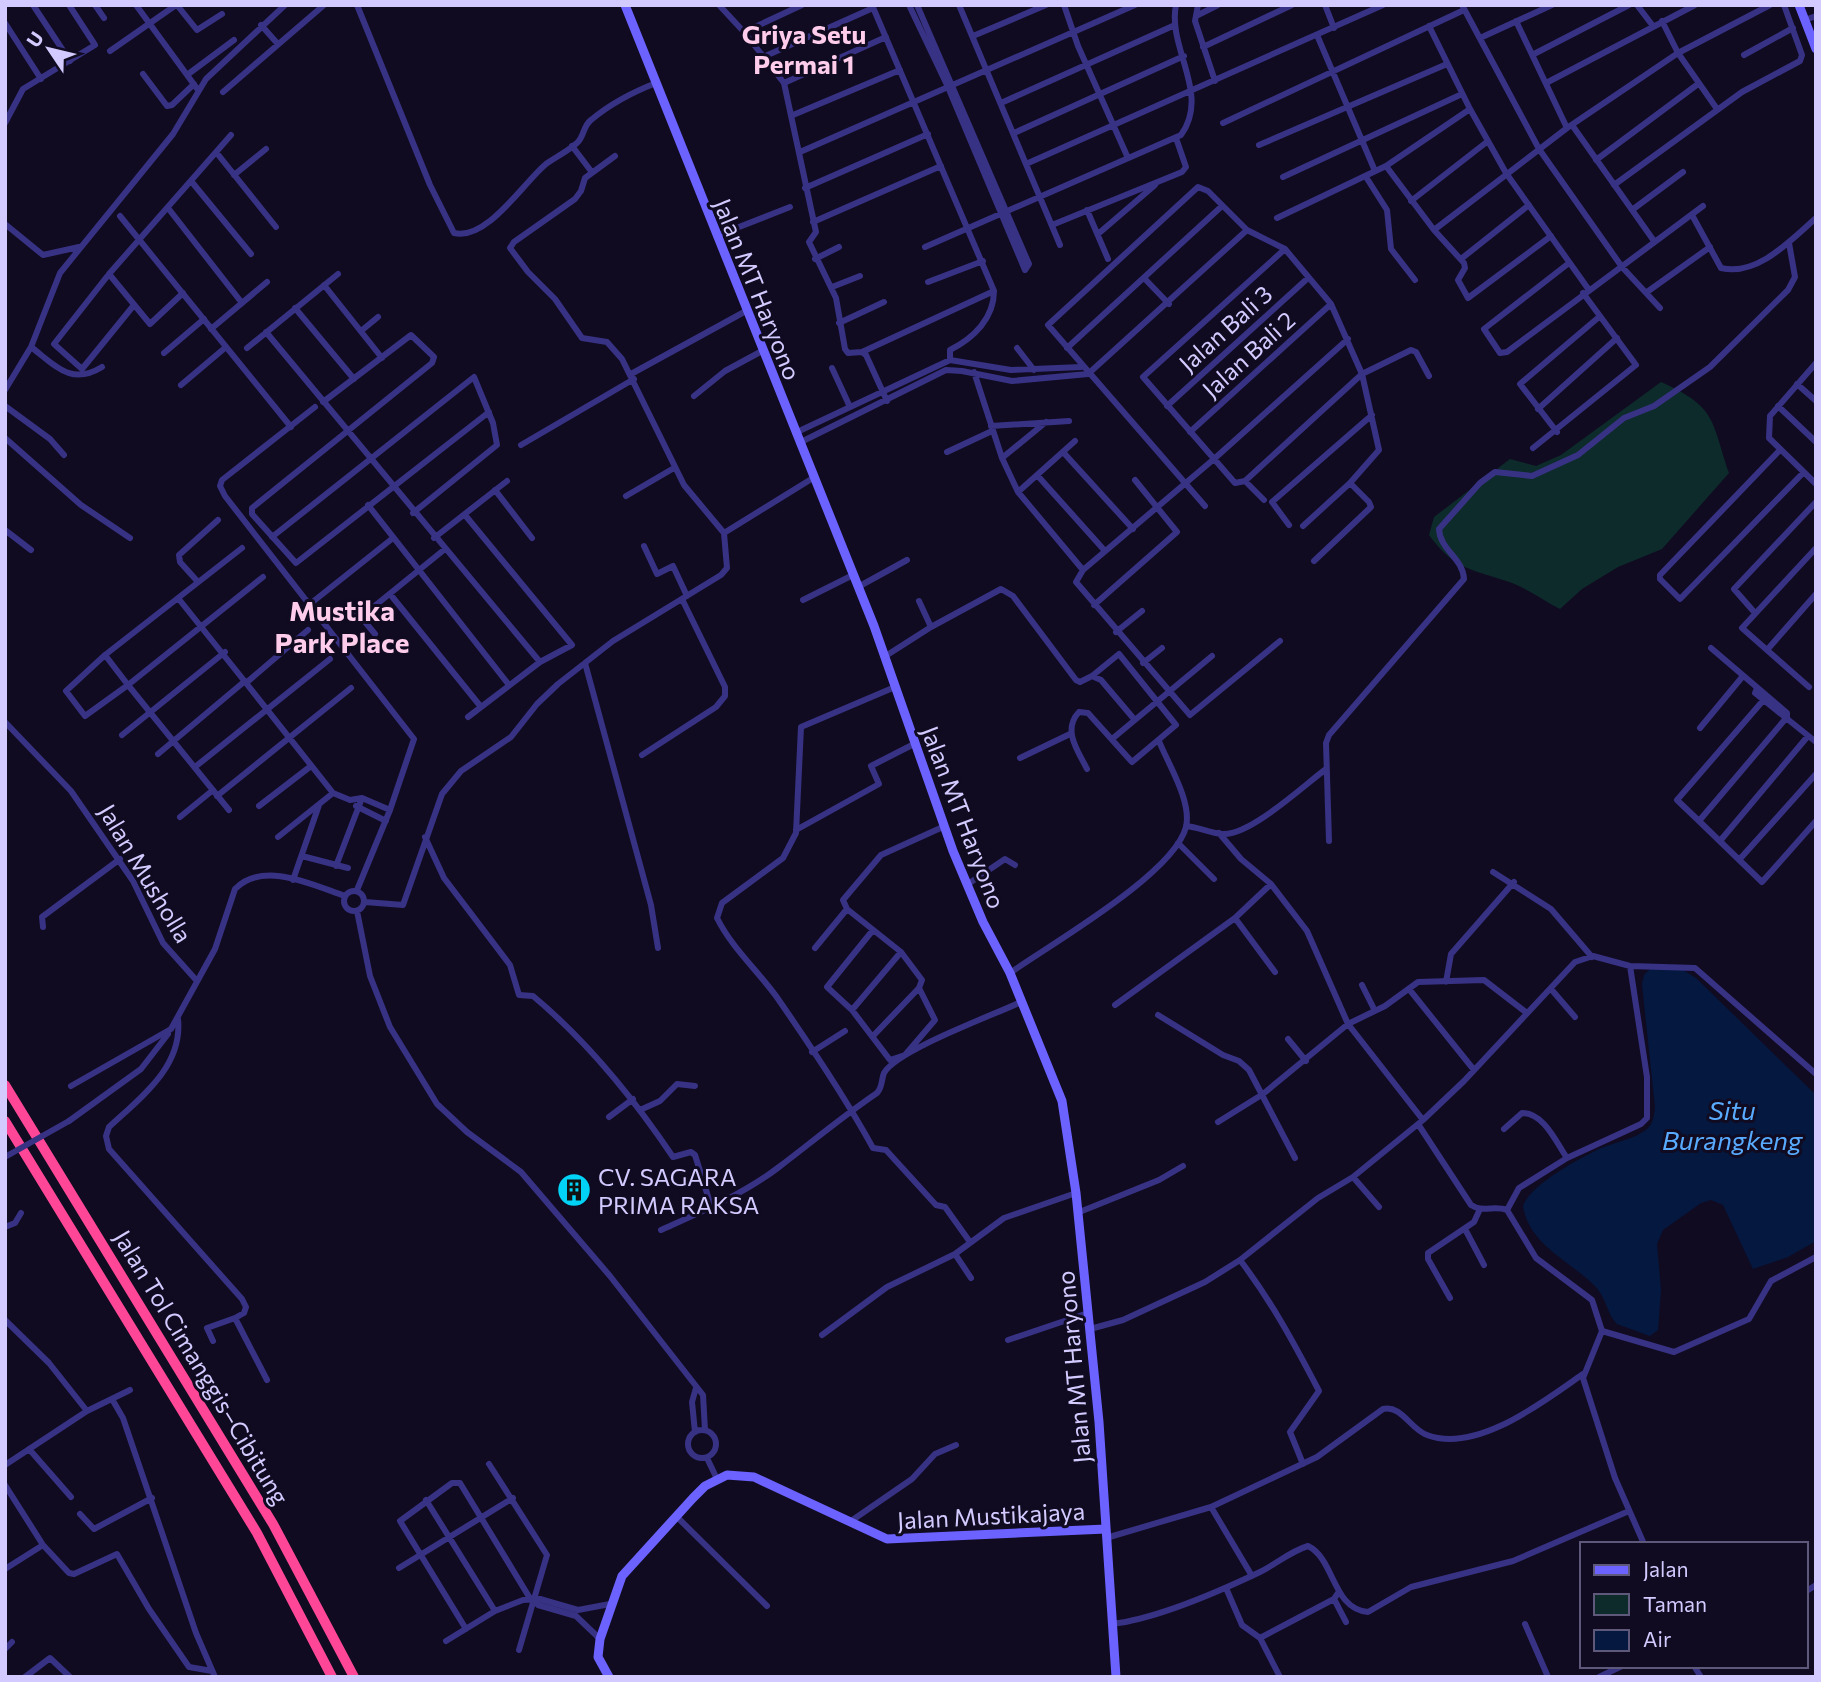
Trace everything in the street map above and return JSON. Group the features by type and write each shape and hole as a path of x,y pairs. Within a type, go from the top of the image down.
{"highway":[{"name":"Jalan Tol Cimanggis–Cibitung","path":"5,1085 273,1524 354,1677"},
{"name":"Jalan Tol Cimanggis–Cibitung","path":"5,1121 257,1533 332,1677"}],"main road":[{"name":"Jalan MT Haryono","path":"625,5 858,587 968,884 1010,973 1062,1101 1076,1193 1090,1329 1115,1677"},
{"path":"1799,5 1816,49"},
{"name":"Jalan Mustikajaya","path":"717,1479 727,1475 754,1477 851,1521 868,1533 887,1539 1106,1534"},
{"path":"609,1677 598,1657 600,1639 622,1576 705,1486 717,1479"}],"street":[{"path":"33,5 69,61"},
{"path":"5,122 23,89 95,45 69,5"},
{"path":"95,5 104,18"},
{"path":"136,5 196,87"},
{"path":"110,51 177,5 197,30 222,14"},
{"path":"143,74 167,106 172,106 285,5"},
{"path":"223,92 276,43 324,5"},
{"path":"357,5 430,185 454,233 467,233 492,218 520,193 543,167 572,146 595,117 629,94 656,83"},
{"path":"744,32 802,5"},
{"path":"909,5 950,85"},
{"path":"917,5 1029,264 1025,270 1005,211"},
{"path":"959,5 1060,245"},
{"path":"973,36 1029,8 1046,5"},
{"path":"1064,5 1086,64 1102,94 1128,158"},
{"path":"800,152 1135,5"},
{"path":"925,247 1176,138 1186,127 1194,90 1175,25 1176,5"},
{"path":"1198,5 1196,16 1212,83"},
{"path":"1196,16 1218,5"},
{"path":"1203,47 1293,5"},
{"path":"1325,5 1334,28"},
{"path":"1026,164 1383,5"},
{"path":"1480,38 1538,8 1552,5"},
{"path":"1534,54 1629,5"},
{"path":"1637,5 1653,26"},
{"path":"1548,82 1695,5"},
{"path":"1434,230 1570,126 1678,53 1770,5"},
{"path":"1614,185 1742,92 1800,61 1802,55 1793,37 1793,28 1784,5"},
{"path":"722,6 761,58 784,83 793,114 805,188 816,232 809,242 836,298 839,323 848,353 862,352 994,290"},
{"path":"761,58 873,7 994,290 995,305 990,313 968,340 950,350 950,360"},
{"path":"1223,123 1463,8 1539,149 1622,267 1660,308"},
{"path":"1805,20 1816,16"},
{"path":"1516,21 1570,126 1654,241"},
{"path":"1662,21 1678,53 1717,109"},
{"path":"5,23 41,79"},
{"path":"261,25 276,43"},
{"path":"1001,103 1175,25"},
{"path":"1429,26 1462,94 1506,173 1569,263 1599,317 1636,365 1557,432 1533,448"},
{"path":"1744,55 1793,28"},
{"path":"1317,35 1375,172"},
{"path":"784,83 886,37"},
{"path":"187,75 234,40"},
{"path":"1014,133 1184,56"},
{"path":"1259,145 1447,64"},
{"path":"793,114 900,70"},
{"path":"1596,160 1698,85"},
{"path":"5,390 30,348 55,283 79,247 173,134 196,87"},
{"path":"1283,177 1462,94"},
{"path":"1277,218 1386,166 1470,109"},
{"path":"805,188 928,134"},
{"path":"134,305 82,369 54,344 109,274 231,135"},
{"path":"1052,225 1159,181 1186,167 1176,138"},
{"path":"1411,201 1488,141"},
{"path":"572,146 591,171"},
{"path":"234,175 266,149"},
{"path":"216,152 276,227"},
{"path":"365,902 403,905 409,896 425,837 442,794 452,780 511,737 537,704 613,641 726,570 724,533 698,506 674,468 633,377 607,342 582,338 555,299 528,272 510,248 514,242 575,200 591,171 615,156"},
{"path":"813,222 941,166"},
{"path":"1386,166 1434,230 1461,259 1465,268 1458,280 1465,297 1472,298 1551,236"},
{"path":"1632,210 1683,173"},
{"path":"1366,177 1387,210 1391,249 1415,280"},
{"path":"191,181 251,254"},
{"path":"1098,234 1159,181"},
{"path":"1205,506 1081,367 1049,329 1048,322 1194,188 1203,187 1247,230 1285,249 1331,304 1362,374 1379,450 1349,483 1303,526"},
{"path":"1461,259 1530,205"},
{"path":"1067,348 1222,206"},
{"path":"1569,263 1487,326 1484,332 1502,354 1703,206"},
{"path":"716,236 790,207"},
{"path":"168,208 242,303"},
{"path":"1087,210 1108,259"},
{"path":"1692,215 1721,268 1725,270 1748,267 1789,243 1816,218"},
{"path":"120,216 291,427"},
{"path":"5,224 43,255 79,247"},
{"path":"799,443 946,370 962,370 1012,381 1088,374 1169,304 1247,230"},
{"path":"1329,841 1326,743 1329,735 1464,579 1461,566 1439,538 1439,529 1444,522 1495,472 1532,476 1578,455 1624,418 1654,406 1710,367 1788,290 1795,277 1789,243"},
{"path":"815,259 839,247"},
{"path":"1647,292 1710,247"},
{"path":"1285,249 1145,374 1143,380 1235,484 1245,481 1362,374 1411,350 1416,352 1429,376"},
{"path":"928,282 983,261"},
{"path":"109,274 150,324 183,293"},
{"path":"247,348 338,274"},
{"path":"832,287 860,275"},
{"path":"1144,278 1169,304"},
{"name":"Jalan Bali 3","path":"1167,406 1308,278"},
{"path":"211,328 267,282"},
{"path":"324,285 382,358"},
{"path":"839,323 884,302"},
{"name":"Jalan Bali 2","path":"1190,432 1331,304"},
{"path":"295,308 354,380"},
{"path":"521,445 746,311"},
{"path":"361,331 378,317"},
{"path":"1557,432 1520,384 1599,317"},
{"path":"164,353 204,319"},
{"path":"266,332 413,513 540,662"},
{"path":"323,402 412,335 435,358 252,508 251,514 289,558 298,563 391,486 489,412"},
{"path":"1538,409 1617,338"},
{"path":"1280,641 1194,714 1186,713 1076,584 1083,570 1186,484 1348,339"},
{"path":"30,348 71,375 84,377 102,367"},
{"path":"181,386 226,348"},
{"path":"1017,348 1034,370"},
{"path":"694,396 725,371 762,351"},
{"path":"862,352 887,401"},
{"path":"795,433 950,360 972,365 1034,370 1081,367"},
{"path":"1816,363 1770,416 1769,438 1779,451 1816,484"},
{"path":"972,365 991,429 1018,492 1083,570"},
{"path":"832,368 850,407"},
{"path":"272,537 473,377 489,412 497,445 413,513"},
{"path":"1797,384 1816,401"},
{"path":"5,406 50,439 64,455"},
{"path":"1778,406 1816,442"},
{"path":"5,1157 69,1121 141,1069 171,1030 215,949 235,889 254,876 268,874 345,896 357,890 386,821 412,752 414,736 220,486 222,480 315,407"},
{"path":"1289,525 1272,502 1372,415"},
{"path":"947,452 991,429 1069,421"},
{"path":"1002,458 1046,422"},
{"path":"5,438 81,505 130,538"},
{"path":"1018,492 1075,441"},
{"path":"1779,451 1660,575 1660,579 1680,599 1803,473"},
{"path":"1063,452 1133,529"},
{"path":"626,496 674,468"},
{"path":"1037,475 1105,551"},
{"path":"724,533 813,478"},
{"path":"1094,605 1176,534 1176,529 1136,480"},
{"path":"434,538 507,481"},
{"path":"1245,481 1264,500"},
{"path":"1314,561 1371,507 1349,483"},
{"path":"495,490 532,538"},
{"path":"1755,613 1734,589 1816,502"},
{"path":"368,505 417,572 509,685"},
{"path":"465,515 571,643 540,662 468,717"},
{"path":"198,582 180,562 179,555 218,520"},
{"path":"5,530 31,550"},
{"path":"310,604 393,538"},
{"path":"642,755 716,707 725,696 725,687 684,598 673,566 657,574 644,546"},
{"path":"242,548 67,688 81,713 88,716 263,578"},
{"path":"1809,687 1742,628 1816,548"},
{"path":"361,617 445,549"},
{"path":"858,587 907,560"},
{"path":"803,600 853,575"},
{"path":"884,657 931,627 1001,589 1013,596 1076,680 1080,682 1092,676 1119,654 1176,725 1132,762 1083,711 1072,719 1070,734 1087,769"},
{"path":"390,594 481,707"},
{"path":"1767,650 1816,594"},
{"path":"178,598 225,652 288,738 333,793 351,800 362,798 390,810"},
{"path":"919,601 931,627"},
{"path":"351,606 376,634"},
{"path":"1116,632 1142,611"},
{"path":"158,754 308,630"},
{"path":"1143,663 1162,648"},
{"path":"1711,648 1757,688 1755,694 1765,698 1816,742"},
{"path":"122,735 225,652"},
{"path":"105,655 229,810"},
{"path":"1112,739 1212,656"},
{"path":"195,768 330,659"},
{"path":"585,663 651,905 658,948"},
{"path":"1092,676 1101,680 1134,719"},
{"path":"1700,728 1743,676"},
{"path":"895,687 801,727 796,831 783,858 722,903 717,918 724,933 775,995 851,1108 873,1148 886,1150 936,1205 946,1206 970,1242"},
{"path":"180,817 351,688"},
{"path":"1765,698 1677,800 1762,882 1816,821"},
{"path":"1699,821 1787,717"},
{"name":"Jalan Musholla","path":"5,722 71,791 120,859 163,943 197,981"},
{"path":"1020,758 1070,734"},
{"path":"1720,841 1808,736"},
{"path":"1010,973 1152,874 1178,843 1186,826 1178,780 1159,741"},
{"path":"796,831 879,784 871,766 916,743"},
{"path":"259,806 311,766"},
{"path":"1186,826 1219,834 1235,832 1254,822 1326,769"},
{"path":"1740,860 1816,774"},
{"path":"278,836 333,793"},
{"path":"336,866 362,798"},
{"path":"351,800 357,808 386,821"},
{"path":"293,880 319,805"},
{"path":"873,1036 919,988 922,980 901,953 847,909 843,904 845,896 881,855 945,826"},
{"path":"1106,1534 1210,1507 1317,1457 1383,1409 1398,1411 1418,1431 1434,1437 1479,1434 1525,1413 1583,1374 1602,1331 1592,1300 1536,1258 1507,1210 1498,1207 1480,1209 1471,1205 1420,1122 1348,1024 1307,931 1270,884 1241,859 1219,834"},
{"path":"425,837 449,886 510,965 519,995 537,999 633,1099 674,1158 691,1152 695,1155 711,1206"},
{"path":"1178,843 1214,880"},
{"path":"302,856 348,868"},
{"path":"43,927 41,916 120,859"},
{"path":"968,884 1005,859 1015,865"},
{"path":"1493,872 1514,882 1551,909 1592,957"},
{"path":"1446,982 1451,954 1514,882"},
{"path":"1115,1005 1235,918 1270,884"},
{"path":"357,890 365,902"},
{"path":"345,896 345,905 357,911"},
{"path":"357,911 365,902"},
{"path":"815,947 847,909"},
{"path":"357,911 370,976 390,1027 437,1104 536,1187 704,1398 705,1430"},
{"path":"1235,918 1275,972"},
{"path":"873,930 827,987 852,1010 890,1060 905,1055 935,1020 919,988"},
{"path":"852,1010 901,953"},
{"path":"1090,1329 1123,1320 1170,1300 1240,1260 1318,1198 1353,1177 1420,1122 1474,1070 1575,962 1592,957 1630,966 1688,967 1703,972 1816,1074"},
{"path":"1507,1210 1519,1188 1567,1158 1641,1124 1647,1118 1647,1077 1630,966"},
{"path":"1218,1122 1263,1094 1348,1024 1374,1009 1385,1006 1425,980 1485,980 1496,985 1528,1013"},
{"path":"1362,985 1374,1009"},
{"path":"1409,989 1474,1070"},
{"path":"1551,989 1575,1017"},
{"path":"661,1230 738,1193 778,1168 851,1108 877,1093 885,1072 901,1060 942,1036 1021,1002"},
{"path":"1158,1015 1223,1055 1238,1061 1248,1070 1295,1158"},
{"path":"178,1017 180,1032 168,1065 155,1084 109,1127 106,1136 109,1149 243,1299 246,1307 244,1313 207,1328 213,1341"},
{"path":"72,1086 171,1030"},
{"path":"812,1052 845,1031"},
{"path":"1287,1039 1306,1061"},
{"path":"640,1110 660,1101 677,1084 695,1086"},
{"path":"609,1117 633,1099"},
{"path":"1504,1129 1522,1113 1532,1114 1550,1132 1567,1158"},
{"path":"1077,1213 1159,1180 1184,1166"},
{"path":"1353,1177 1379,1207"},
{"path":"822,1335 904,1276 955,1254 1017,1212 1076,1193"},
{"path":"1450,1298 1427,1256 1430,1251 1476,1220 1480,1209"},
{"path":"5,1227 15,1223 21,1213"},
{"path":"1465,1229 1484,1265"},
{"path":"955,1254 971,1278"},
{"path":"1602,1331 1674,1352 1749,1319 1771,1281 1816,1257"},
{"path":"1240,1260 1270,1300 1304,1356 1319,1391 1290,1432 1303,1464"},
{"path":"1008,1340 1088,1313"},
{"path":"235,1318 267,1380"},
{"path":"5,1320 49,1363 87,1411"},
{"path":"1583,1374 1615,1478 1643,1542"},
{"path":"695,1432 692,1402 696,1388"},
{"path":"5,1465 87,1411 130,1390"},
{"path":"113,1399 123,1418 214,1674"},
{"path":"705,1430 713,1435 716,1443 714,1452 707,1458 696,1458 689,1451 688,1440 695,1432 705,1430"},
{"path":"851,1521 912,1479 935,1454 956,1445"},
{"path":"29,1450 71,1497"},
{"path":"707,1458 717,1479"},
{"path":"489,1464 547,1555 519,1650"},
{"path":"466,1629 400,1521 452,1482 458,1482 533,1600 538,1605 576,1616 600,1639"},
{"path":"5,1485 43,1545 65,1569 74,1574 117,1554 149,1609 189,1667 214,1674"},
{"path":"79,1514 94,1529 152,1498"},
{"path":"399,1568 513,1498"},
{"path":"426,1500 495,1611"},
{"path":"1210,1507 1252,1576"},
{"path":"1336,1596 1361,1612 1368,1612 1411,1587 1513,1561 1629,1511"},
{"path":"676,1516 767,1606"},
{"path":"5,1569 43,1545"},
{"path":"1112,1624 1142,1620 1161,1610 1226,1588 1308,1546 1315,1550 1346,1622"},
{"path":"1226,1588 1242,1626 1260,1638 1280,1677"},
{"path":"1260,1638 1336,1596"},
{"path":"446,1642 495,1611 517,1602 540,1599 578,1611 610,1604"},
{"path":"1525,1624 1548,1677"},
{"path":"5,1649 12,1642"},
{"path":"25,1677 50,1658 70,1677"},
{"path":"1599,1677 1617,1668"},
{"path":"1612,1670 1616,1677"}],"green space":[{"path":"1661,382 1693,399 1709,417 1729,473 1662,549 1618,567 1582,589 1560,609 1518,586 1456,562 1438,547 1429,535 1434,517 1510,459 1536,466 1561,455"}],"water":[{"name":"Situ Burangkeng","path":"1651,968 1683,970 1696,978 1816,1095 1816,1241 1788,1257 1753,1269 1723,1205 1711,1200 1701,1203 1663,1230 1657,1244 1661,1290 1658,1330 1650,1336 1617,1324 1595,1286 1552,1251 1533,1231 1523,1206 1535,1190 1555,1174 1597,1150 1637,1135 1651,1123 1655,1107 1642,984 1644,975"}],"place":[{"name":"CV. SAGARA PRIMA RAKSA","path":"574,1190"}],"district":[{"name":"Griya Setu Permai 1","path":"804,48"},
{"name":"Mustika Park Place","path":"342,626"}]}
